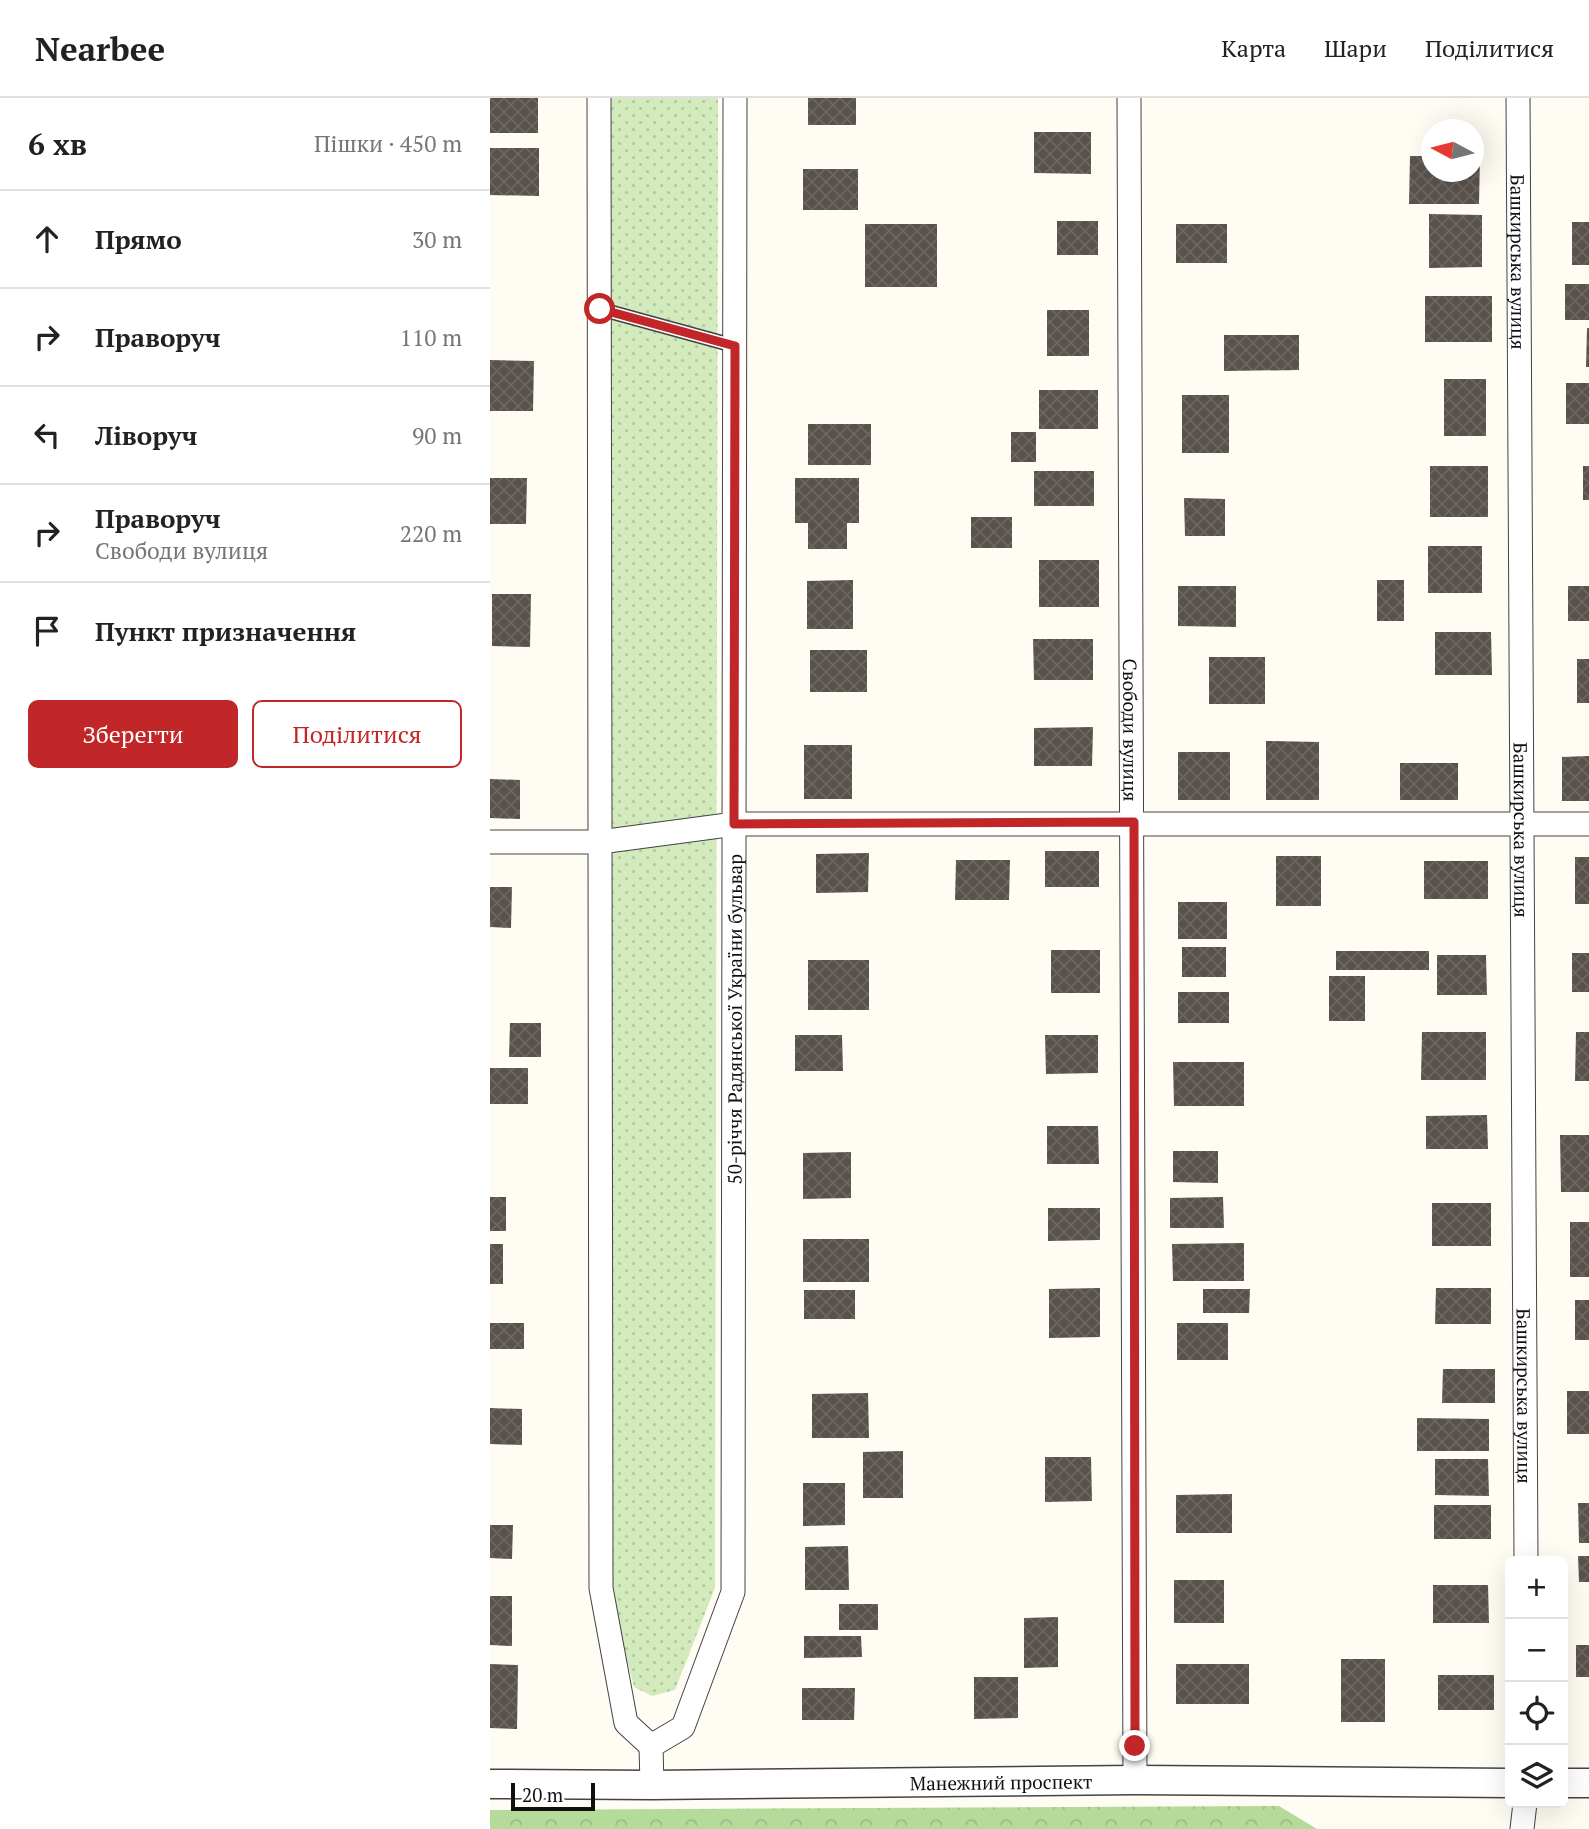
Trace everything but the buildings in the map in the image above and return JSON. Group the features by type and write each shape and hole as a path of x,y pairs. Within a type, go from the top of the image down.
{"street":[{"path":"599,98 601,1588 626,1723 651,1746 652,1786"},
{"name":"50-річчя Радянської України бульвар","path":"651,1746 683,1727 733,1592 736,98"},
{"name":"Свободи вулиця","path":"1129,98 1134,822 1135,1780"},
{"name":"Башкирська вулиця","path":"1518,98 1526,1556"},
{"path":"490,842 600,842 734,824 1589,824"},
{"name":"Манежний проспект","path":"490,1784 652,1786 1135,1780 1505,1783"},
{"path":"1568,1783 1589,1783"},
{"path":"1522,1829 1524,1808"}],"lane":[{"path":"600,309 735,346"}],"green space":[{"path":"609,98 718,98 715,1588 675,1690 652,1696 634,1687 608,1585"},
{"path":"1279,1806 1317,1829 490,1829 490,1810"}],"route":[{"path":"600,309 735,346 734,824 1134,822 1135,1746"}]}
